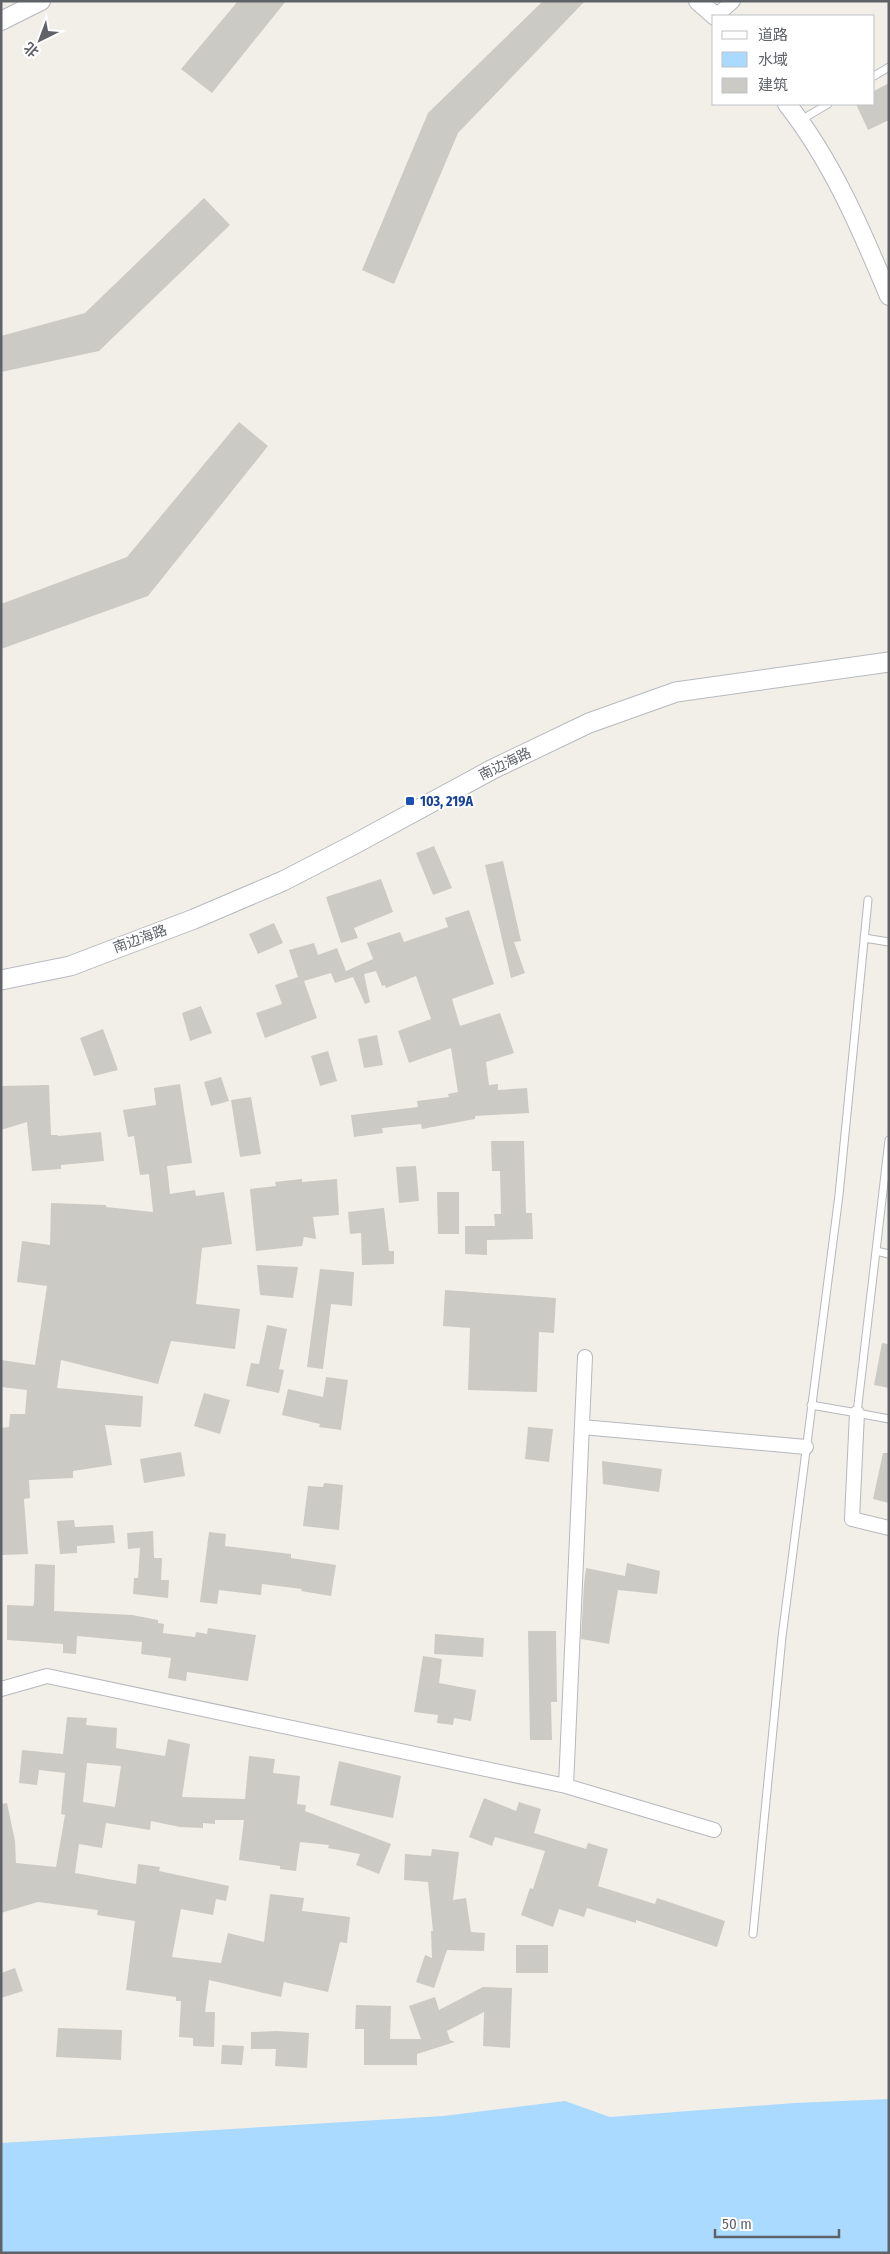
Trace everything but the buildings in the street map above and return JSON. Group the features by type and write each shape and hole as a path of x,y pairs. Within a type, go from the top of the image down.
{"main road":[{"name":"南边海路","path":"1,980 70,966 194,920 283,881 493,769 588,723 676,692 889,662"}],"street":[{"path":"1,21 41,1"},
{"path":"698,1 715,15"},
{"path":"717,15 733,1"},
{"path":"788,105 800,120 854,214 889,296"},
{"path":"566,1786 585,1357"},
{"path":"857,1413 852,1520 889,1528"},
{"path":"582,1427 806,1447"},
{"path":"1,1689 47,1676 566,1786 714,1830"}],"lane":[{"path":"875,75 889,68"},
{"path":"800,120 826,105"},
{"path":"753,1934 782,1637 839,1195 868,900"},
{"path":"864,938 889,942"},
{"path":"857,1413 889,1140"},
{"path":"876,1251 889,1254"},
{"path":"811,1405 889,1419"}],"water":[{"path":"889,2099 889,2253 1,2253 1,2143 443,2116 565,2101 610,2117 794,2103"}],"place":[{"name":"103, 219A","path":"410,801"}]}
